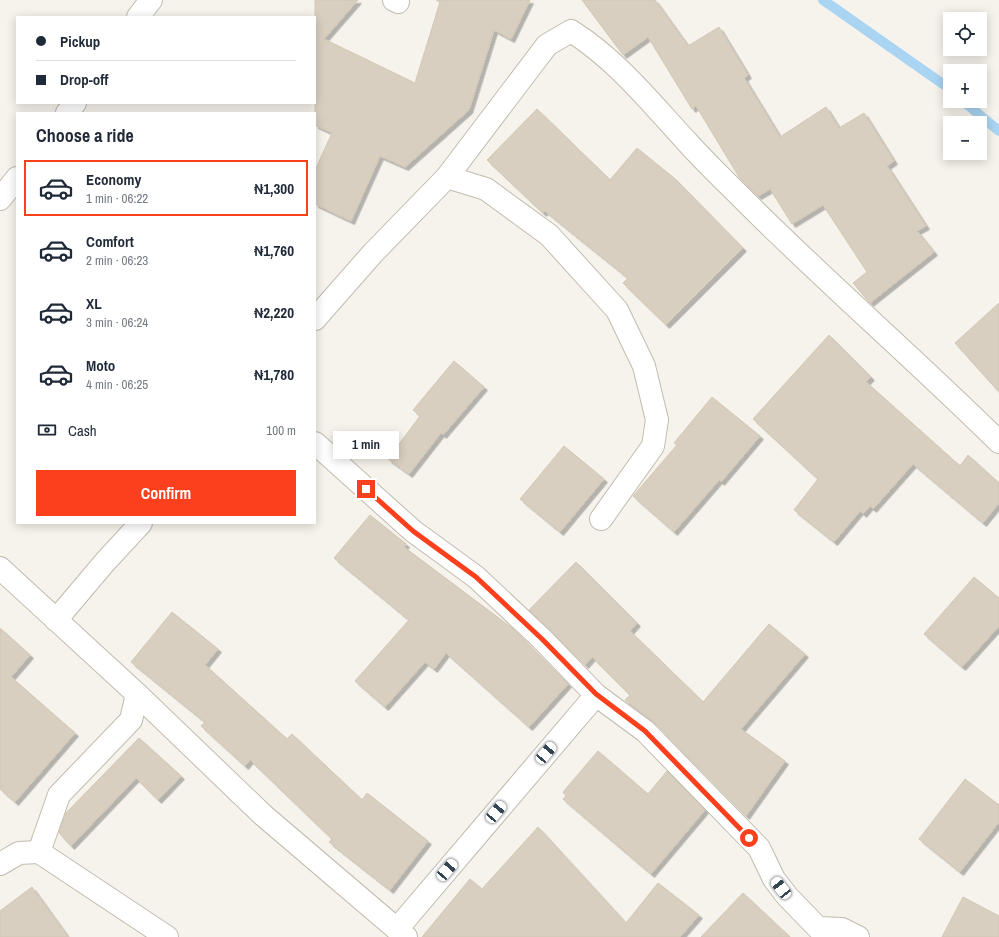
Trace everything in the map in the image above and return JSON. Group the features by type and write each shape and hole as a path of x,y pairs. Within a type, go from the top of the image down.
{"street":[{"path":"139,16 151,0"},
{"path":"316,318 372,253 447,177 547,45 571,31 590,43 625,74 689,144 770,226 999,442"},
{"path":"68,112 74,104"},
{"path":"447,177 486,189 549,235 617,310 644,366 656,420 653,446 602,519"},
{"path":"316,444 413,531 476,577 542,639 596,694 645,731 759,848 774,879 815,932 842,929 858,937"},
{"path":"56,620 105,562 140,524"},
{"path":"0,568 137,694 263,815 402,933 596,694"},
{"path":"39,852 59,795 131,720 137,694"},
{"path":"0,864 19,853 39,852 167,937"}],"building":[{"path":"315,0 358,0 324,39 415,83 440,2 436,0 530,0 511,39 494,30 469,110 405,167 380,156 351,221 316,204 316,168 332,133 316,125"},
{"path":"582,0 655,0 688,46 719,27 748,75 744,78 780,137 826,107 839,128 864,113 894,161 887,166 926,226 917,231 934,252 870,303 853,283 867,272 823,205 792,224 770,189 758,196 739,177 696,106 692,109 648,37 623,55"},
{"path":"537,109 610,180 637,148 674,178 743,248 666,325 623,283 628,278 545,211 543,213 487,160"},
{"path":"999,303 999,392 955,343"},
{"path":"829,335 871,377 866,382 960,466 968,455 999,483 999,503 983,523 913,464 873,509 870,506 863,514 860,511 834,542 794,510 818,479 753,419"},
{"path":"454,361 484,387 443,435 441,433 409,474 388,459 420,416 413,410"},
{"path":"712,397 760,436 721,482 719,480 674,532 633,496 677,445 674,443"},
{"path":"564,446 604,479 560,532 520,499"},
{"path":"370,515 406,544 404,547 512,628 568,684 529,727 446,653 434,669 425,662 385,707 355,681 409,620 334,558"},
{"path":"576,562 637,623 630,631 703,702 769,624 805,654 741,729 785,761 746,816 654,722 625,700 630,695 592,657 585,665 529,610"},
{"path":"974,577 999,598 999,626 962,667 924,634"},
{"path":"172,612 218,649 205,665 287,739 292,734 362,800 367,793 428,841 390,890 329,842 332,839 250,760 245,766 201,726 205,722 131,662"},
{"path":"0,628 30,655 11,677 75,733 15,802 0,789"},
{"path":"139,738 181,776 158,800 136,778 71,846 59,833 66,813"},
{"path":"598,751 648,794 667,771 705,810 651,874 563,799 566,796 563,792"},
{"path":"965,779 999,805 999,822 960,872 919,839"},
{"path":"538,827 626,923 658,883 699,915 680,937 422,937 470,879 482,889"},
{"path":"32,887 68,937 0,937 0,911"},
{"path":"743,893 790,937 701,937"},
{"path":"963,897 999,916 999,937 942,937"}],"waterway":[{"path":"823,0 943,84"},
{"path":"971,108 999,131"}],"route":[{"path":"366,489 413,531 476,577 542,639 596,694 645,731 749,838"}]}
